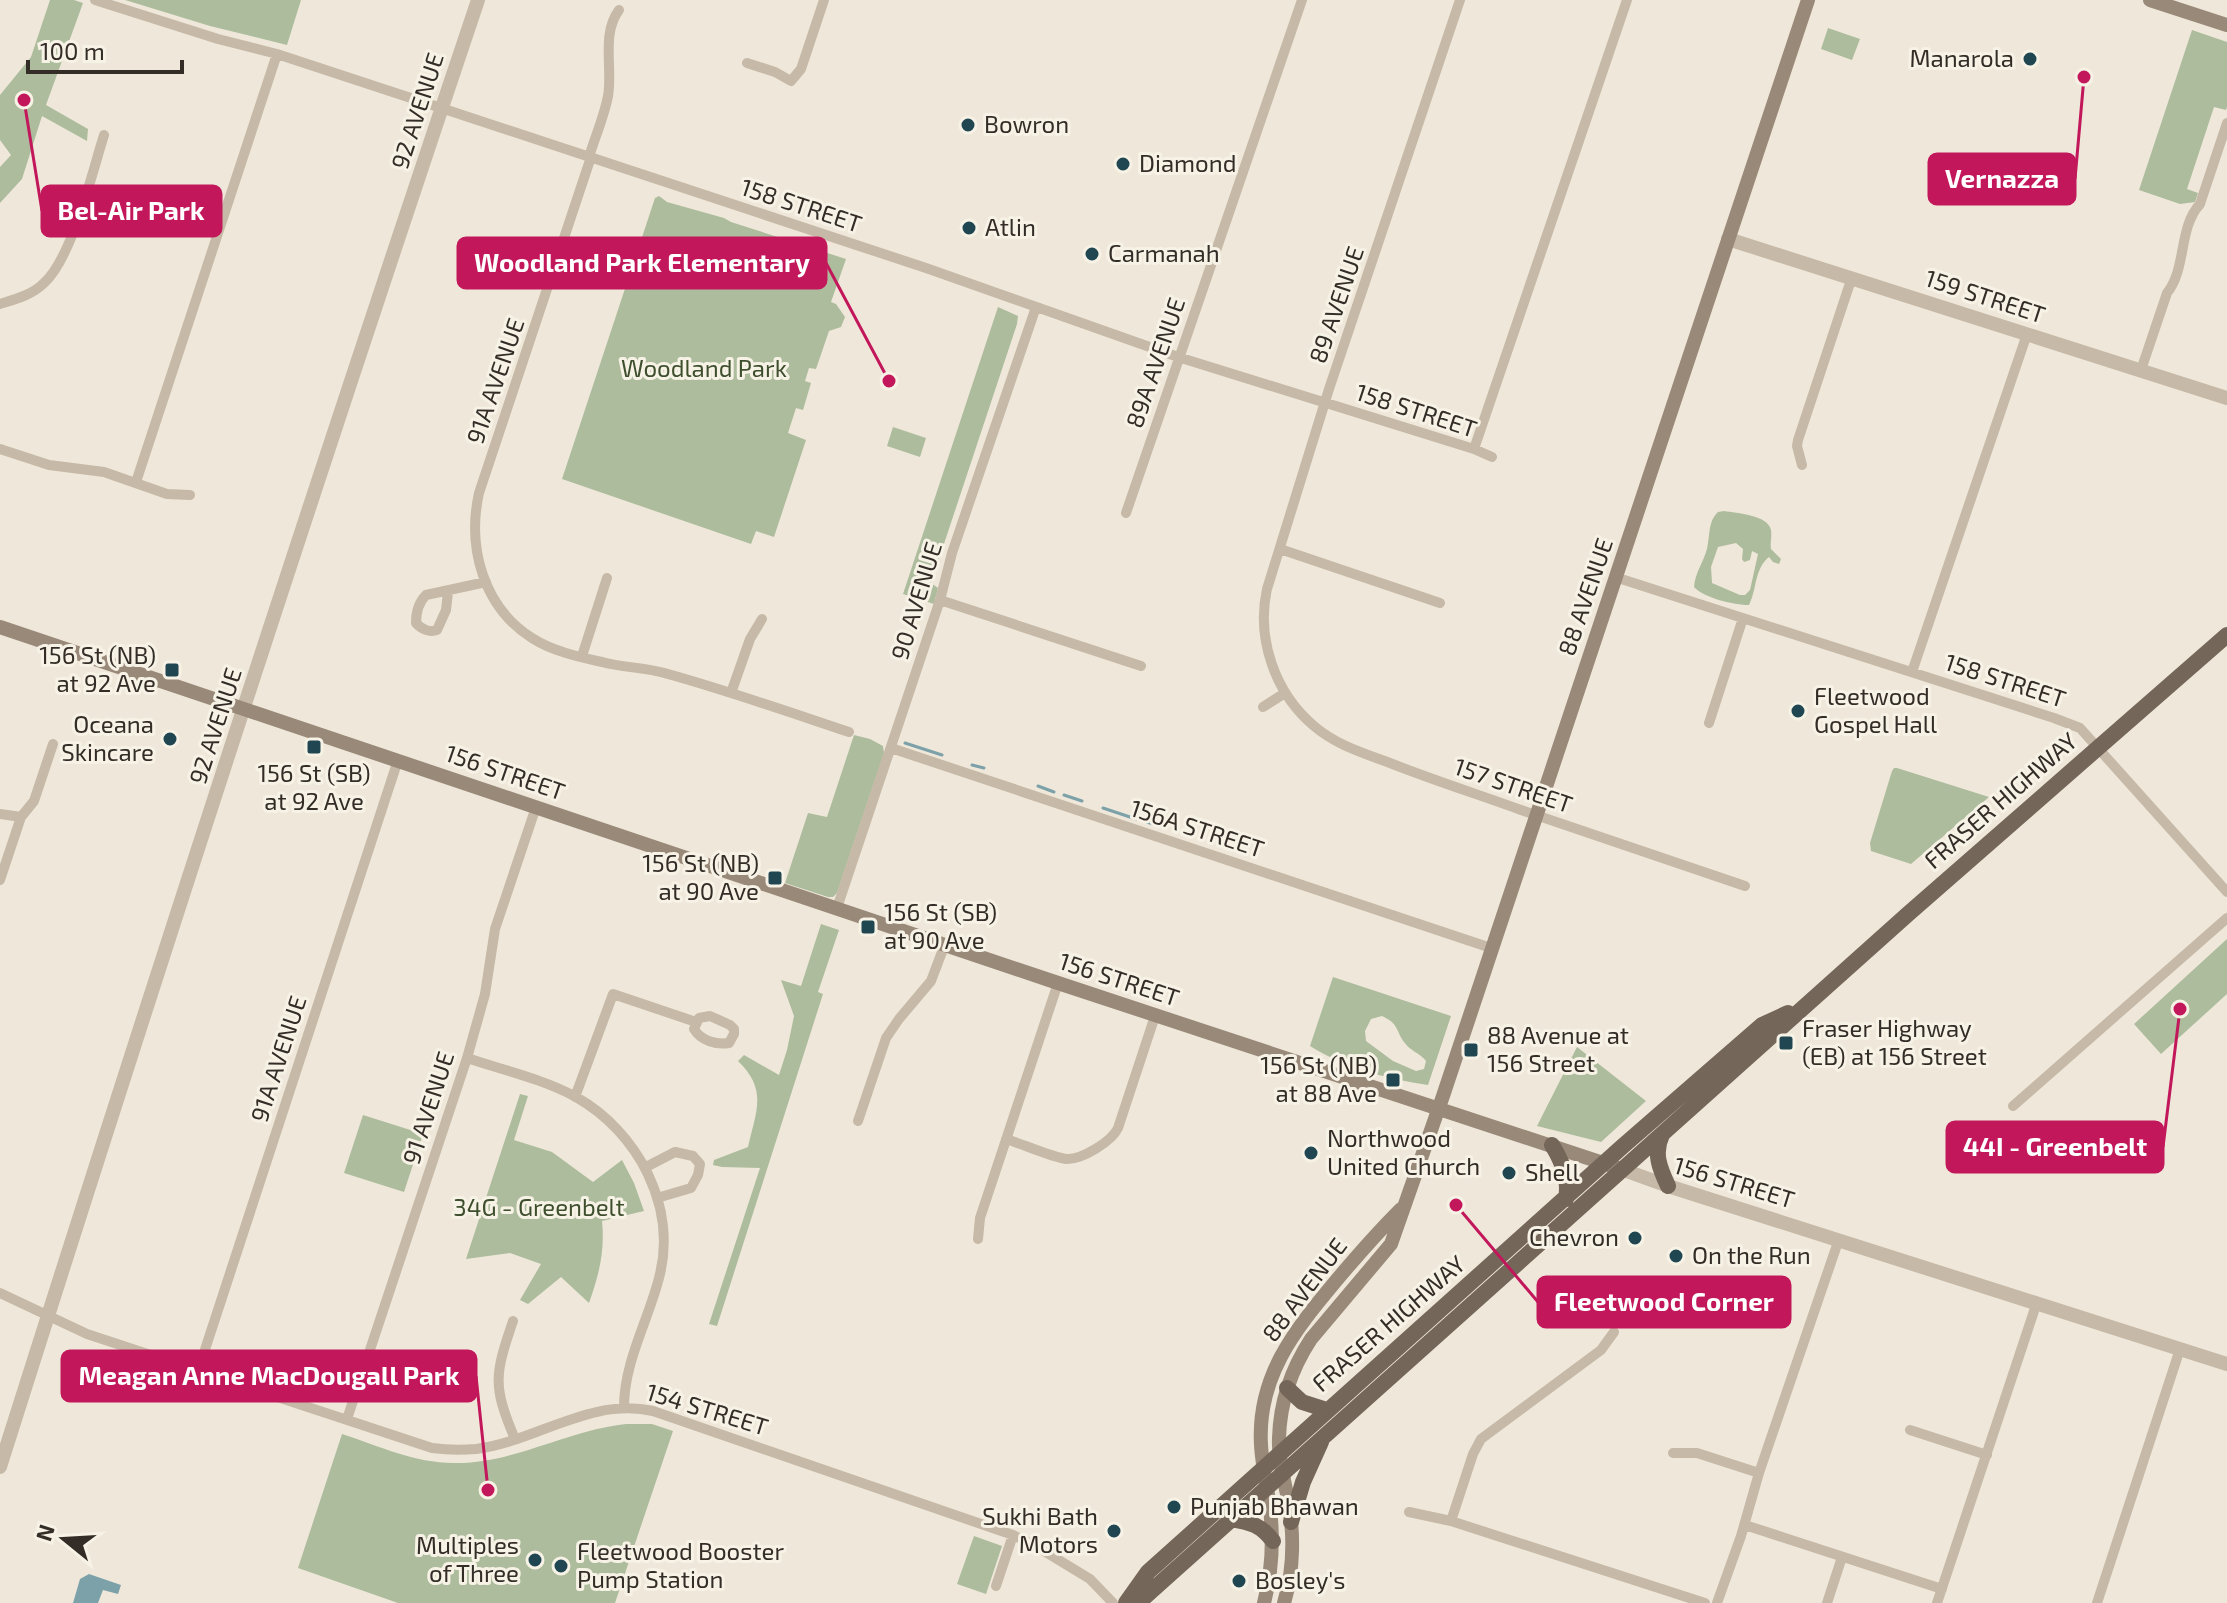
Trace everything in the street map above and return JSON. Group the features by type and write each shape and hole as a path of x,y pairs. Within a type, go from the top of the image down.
{"main road":[{"name":"88 AVENUE","path":"1284,1603 1291,1564 1291,1522 1280,1454 1280,1428 1287,1388 1311,1339 1391,1244 1808,0"},
{"path":"2150,0 2227,25"},
{"name":"156 STREET","path":"0,627 1155,1016 1613,1166"},
{"name":"FRASER HIGHWAY","path":"1126,1603 1148,1572 1566,1199 1666,1129 2227,635"},
{"name":"FRASER HIGHWAY","path":"1138,1603 1324,1437 1762,1025 1807,1004"},
{"path":"1666,1129 1660,1137 1657,1153 1668,1186"},
{"path":"1552,1145 1565,1172 1566,1199"},
{"name":"88 AVENUE","path":"1264,1603 1272,1572 1273,1541 1261,1446 1263,1411 1269,1384 1280,1357 1318,1302 1404,1206"},
{"path":"1287,1388 1302,1402 1327,1410"},
{"path":"1291,1522 1303,1482 1324,1437"},
{"path":"1231,1519 1254,1524 1266,1531 1273,1541"}],"street":[{"name":"158 STREET","path":"95,0 204,35 277,54 926,268 1178,357 1492,457"},
{"name":"92 AVENUE","path":"0,1467 244,709 478,0"},
{"path":"747,63 791,81 801,69 824,0"},
{"name":"89A AVENUE","path":"1126,513 1302,0"},
{"name":"89 AVENUE","path":"1264,625 1264,600 1325,403 1460,0"},
{"path":"1474,449 1627,0"},
{"name":"91A AVENUE","path":"486,582 476,554 474,535 479,493 607,100 610,35 619,10"},
{"path":"136,482 277,54"},
{"path":"2141,370 2227,123"},
{"path":"0,304 38,288 59,265 68,247 104,135"},
{"name":"159 STREET","path":"1728,239 2227,398"},
{"path":"1802,465 1798,440 1852,277"},
{"name":"90 AVENUE","path":"837,908 940,600 952,553 1036,307"},
{"path":"1912,672 2027,334"},
{"path":"0,449 49,465 98,470 167,494 190,495"},
{"path":"1280,549 1440,603"},
{"name":"158 STREET","path":"1615,577 2080,728 2227,892"},
{"path":"582,656 607,578"},
{"path":"448,592 486,582 504,613 519,628 542,643 604,663 662,672 849,732"},
{"path":"940,600 1141,666"},
{"path":"1709,723 1743,618"},
{"path":"731,693 750,639 762,619"},
{"name":"157 STREET","path":"1264,625 1270,659 1285,693 1314,726 1342,744 1456,789 1745,886"},
{"path":"1263,707 1285,693"},
{"path":"0,880 21,817 34,801 53,744"},
{"name":"156A STREET","path":"891,748 1491,948"},
{"name":"91A AVENUE","path":"198,1371 398,760"},
{"name":"91 AVENUE","path":"347,1419 467,1058 485,994 495,929 536,807"},
{"path":"0,814 21,817"},
{"path":"2013,1106 2227,918"},
{"path":"858,1121 886,1038 931,981 945,944"},
{"path":"978,1239 980,1218 1058,983"},
{"path":"575,1097 613,994 696,1022"},
{"path":"1006,1139 1068,1159 1097,1148 1112,1138 1155,1016"},
{"path":"467,1058 575,1097 610,1122 646,1167 657,1198 663,1232 661,1267 627,1374 624,1407"},
{"path":"646,1167 675,1152 693,1156 700,1164 691,1188 657,1198"},
{"name":"156 STREET","path":"1613,1166 2227,1364"},
{"path":"1717,1603 1839,1239"},
{"name":"154 STREET","path":"0,1293 87,1334 422,1445 443,1449 477,1448 515,1439 593,1412 624,1407 665,1415 1013,1535 1090,1579 1113,1603"},
{"path":"1937,1603 2037,1302"},
{"path":"513,1321 499,1365 498,1384 515,1439"},
{"path":"1451,1521 1479,1442 1601,1350 1614,1332"},
{"path":"2097,1603 2180,1349"},
{"path":"1910,1430 1987,1455"},
{"path":"1673,1453 1697,1453 1759,1473"},
{"path":"1409,1512 1451,1521 1705,1603"},
{"path":"1745,1525 1942,1589"},
{"path":"996,1586 1013,1535"},
{"path":"1827,1603 1842,1557"}],"green space":[{"path":"50,0 83,3 46,105 88,129 87,141 42,116 22,179 0,203 0,167 11,155 0,140 0,95 31,57"},
{"path":"125,0 301,0 287,45"},
{"path":"1828,28 1860,39 1852,60 1821,49"},
{"path":"2192,30 2227,42 2227,107 2226,110 2214,107 2187,189 2198,193 2195,202 2180,204 2139,190"},
{"name":"Woodland Park","path":"659,196 667,202 846,259 831,302 845,317 841,327 829,331 816,369 809,368 805,381 811,383 803,410 796,408 788,433 806,440 774,537 756,531 751,544 562,479 655,198"},
{"path":"998,307 1018,316 1017,324 931,583 938,588 934,604 903,594"},
{"path":"893,427 926,438 920,457 887,446"},
{"path":"1718,512 1744,514 1764,521 1771,530 1771,549 1781,559 1779,564 1769,557 1764,562 1749,605 1720,600 1694,587 1707,549 1711,524","holes":["1736,543 1743,549 1744,562 1750,560 1752,551 1758,554 1750,590 1740,595 1712,583 1711,567 1718,547"]},
{"path":"854,735 883,746 884,753 837,893 828,897 785,883 808,813 827,817"},
{"path":"1894,768 1989,797 1911,864 1871,851 1870,843"},
{"path":"821,924 839,930 818,992 823,994 717,1326 709,1324 760,1168 713,1165 714,1160 748,1147 757,1101 756,1091 738,1061 744,1055 779,1075 794,1016 781,980 801,986"},
{"path":"2227,939 2227,994 2161,1054 2134,1024"},
{"path":"1333,977 1451,1016 1428,1085 1367,1072 1337,1061 1310,1046","holes":["1382,1016 1394,1024 1406,1045 1426,1061 1424,1069 1416,1071 1393,1061 1366,1041 1365,1031 1371,1019"]},
{"path":"1577,1047 1646,1101 1601,1142 1537,1126"},
{"name":"34G - Greenbelt","path":"520,1094 528,1096 514,1140 552,1152 593,1182 622,1160 644,1211 602,1221 600,1263 589,1303 561,1277 528,1304 520,1300 541,1264 510,1253 466,1259"},
{"path":"363,1115 423,1134 404,1192 344,1173"},
{"path":"652,1424 673,1431 615,1603 398,1603 298,1568 342,1434 427,1461 457,1463 500,1458 604,1427"},
{"path":"974,1536 1002,1546 986,1594 957,1584"}],"water":[{"path":"89,1574 121,1585 118,1594 103,1590 98,1603 73,1603 80,1579"}],"waterway":[{"path":"905,743 942,755"},
{"path":"972,765 984,768"},
{"path":"1038,786 1054,792"},
{"path":"1064,795 1082,801"},
{"path":"1103,808 1136,819"},
{"path":"1147,822 1162,827"}],"place":[{"name":"Manarola","path":"2030,59"},
{"name":"Vernazza","path":"2084,77"},
{"name":"Bel-Air Park","path":"24,100"},
{"name":"Bowron","path":"968,125"},
{"name":"Diamond","path":"1123,164"},
{"name":"Atlin","path":"969,228"},
{"name":"Carmanah","path":"1092,254"},
{"name":"Woodland Park Elementary","path":"889,381"},
{"name":"156 St (NB) at 92 Ave","path":"172,670"},
{"name":"Fleetwood Gospel Hall","path":"1798,711"},
{"name":"Oceana Skincare","path":"170,739"},
{"name":"156 St (SB) at 92 Ave","path":"314,747"},
{"name":"156 St (NB) at 90 Ave","path":"775,878"},
{"name":"156 St (SB) at 90 Ave","path":"868,927"},
{"name":"44I - Greenbelt","path":"2180,1009"},
{"name":"Fraser Highway (EB) at 156 Street","path":"1786,1043"},
{"name":"88 Avenue at 156 Street","path":"1471,1050"},
{"name":"156 St (NB) at 88 Ave","path":"1393,1080"},
{"name":"Northwood United Church","path":"1311,1153"},
{"name":"Shell","path":"1509,1173"},
{"name":"Fleetwood Corner","path":"1456,1205"},
{"name":"Chevron","path":"1635,1238"},
{"name":"On the Run","path":"1676,1256"},
{"name":"Meagan Anne MacDougall Park","path":"488,1490"},
{"name":"Punjab Bhawan","path":"1174,1507"},
{"name":"Sukhi Bath Motors","path":"1114,1531"},
{"name":"Multiples of Three","path":"535,1560"},
{"name":"Fleetwood Booster Pump Station","path":"561,1566"},
{"name":"Bosley's","path":"1239,1581"}]}
